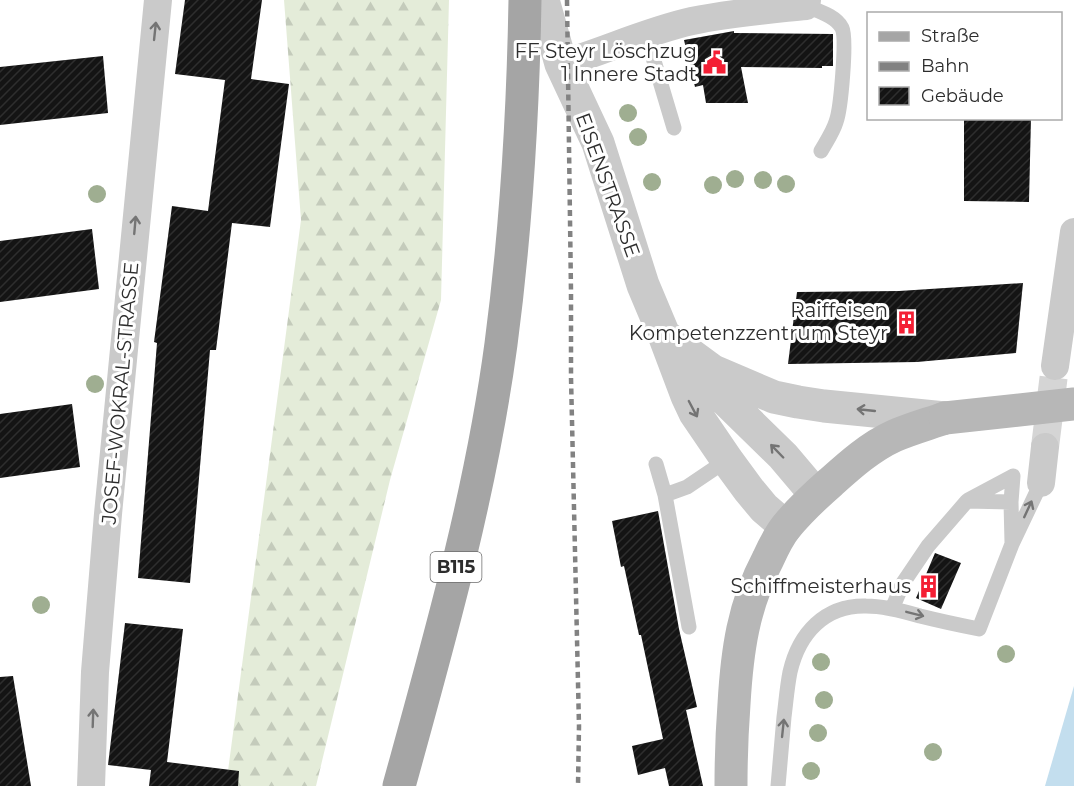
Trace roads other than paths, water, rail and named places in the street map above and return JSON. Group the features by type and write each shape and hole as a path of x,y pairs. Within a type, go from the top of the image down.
{"main road":[{"name":"B115","path":"399,786 476,483 501,345 520,157 525,0"},
{"path":"732,786 733,717 740,637 761,571 786,527 816,495 847,468 894,436 945,418 1074,404"}],"street":[{"name":"JOSEF-WOKRAL-STRASSE","path":"91,786 95,672 108,513 158,0"},
{"name":"EISENSTRASSE","path":"543,0 561,64 598,142 643,285 687,396 695,413 727,460 764,508 786,527"},
{"path":"561,64 691,21 806,3"},
{"path":"1055,366 1074,232"},
{"name":"EISENSTRASSE","path":"664,335 718,393 783,456 816,495"},
{"path":"664,335 713,371 774,397 824,406 945,418"},
{"path":"1041,483 1045,447"}],"lane":[{"path":"806,3 834,18 842,27 844,39 839,111 836,123 821,151"},
{"path":"646,34 674,128"},
{"path":"665,495 687,487 727,460"},
{"path":"656,464 665,495 689,627"},
{"path":"892,609 903,583 928,546 968,501 1013,476 1012,544"},
{"path":"778,786 790,672 796,652 807,633 832,611 854,606 892,609 979,629 1012,544 1041,483"},
{"path":"968,501 1011,502"}],"water":[{"path":"1074,686 1074,786 1045,786"}],"tunnel":[{"path":"1045,447 1055,366"}],"railway":[{"path":"567,0 571,377 579,726 578,786"}],"place":[{"name":"FF Steyr Löschzug 1 Innere Stadt","path":"715,62"},
{"name":"Raiffeisen Kompetenzzentrum Steyr","path":"906,322"},
{"name":"Schiffmeisterhaus","path":"929,586"}]}
